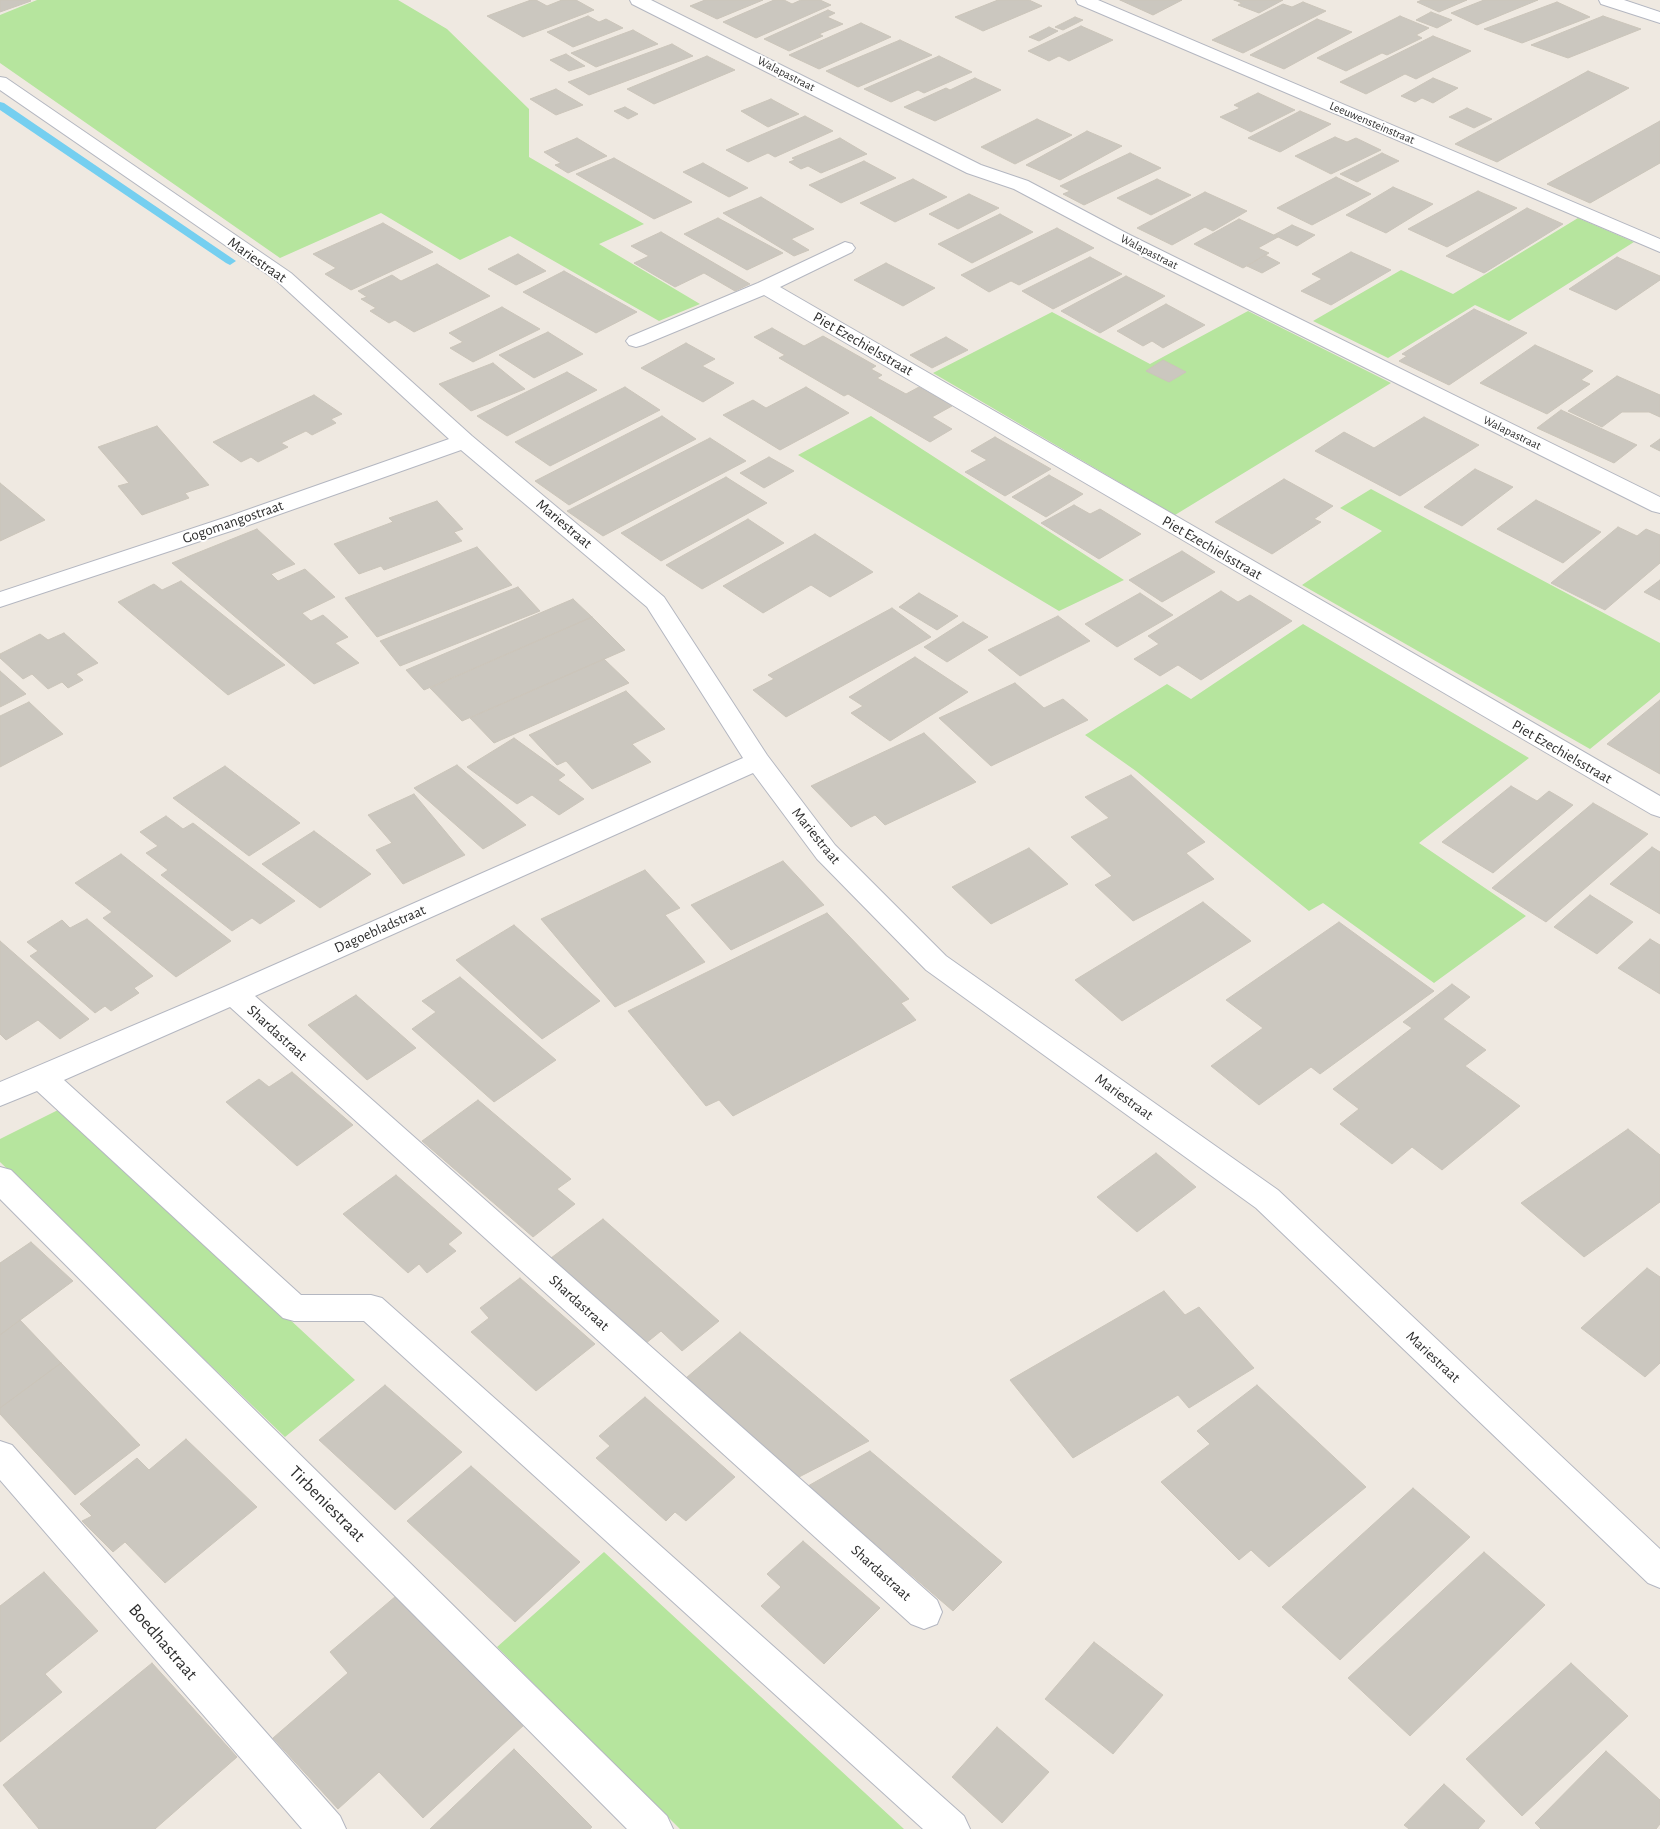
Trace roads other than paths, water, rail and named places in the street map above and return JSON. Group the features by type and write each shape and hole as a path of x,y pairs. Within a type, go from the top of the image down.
{"street":[{"name":"Walapastraat","path":"638,0 974,169 1021,186 1121,238 1660,506"},
{"name":"Leeuwensteinstraat","path":"1084,0 1660,246"},
{"path":"1607,0 1660,18"},
{"name":"Mariestraat","path":"0,82 284,277 464,441 656,602 758,761 826,852 936,963 1267,1199 1660,1572"},
{"path":"636,341 765,286 845,248"},
{"name":"Piet Ezechielsstraat","path":"765,286 1660,808"},
{"name":"Gogomangostraat","path":"0,600 238,521 464,441"},
{"name":"Dagoebladstraat","path":"0,1095 234,994 758,761"},
{"name":"Shardastraat","path":"234,994 924,1612"},
{"path":"41,1077 294,1308 371,1308 951,1829"},
{"name":"Tirbeniestraat","path":"0,1179 654,1829"},
{"name":"Boedhastraat","path":"0,1456 327,1829"}],"waterway":[{"path":"0,105 230,261"}]}
